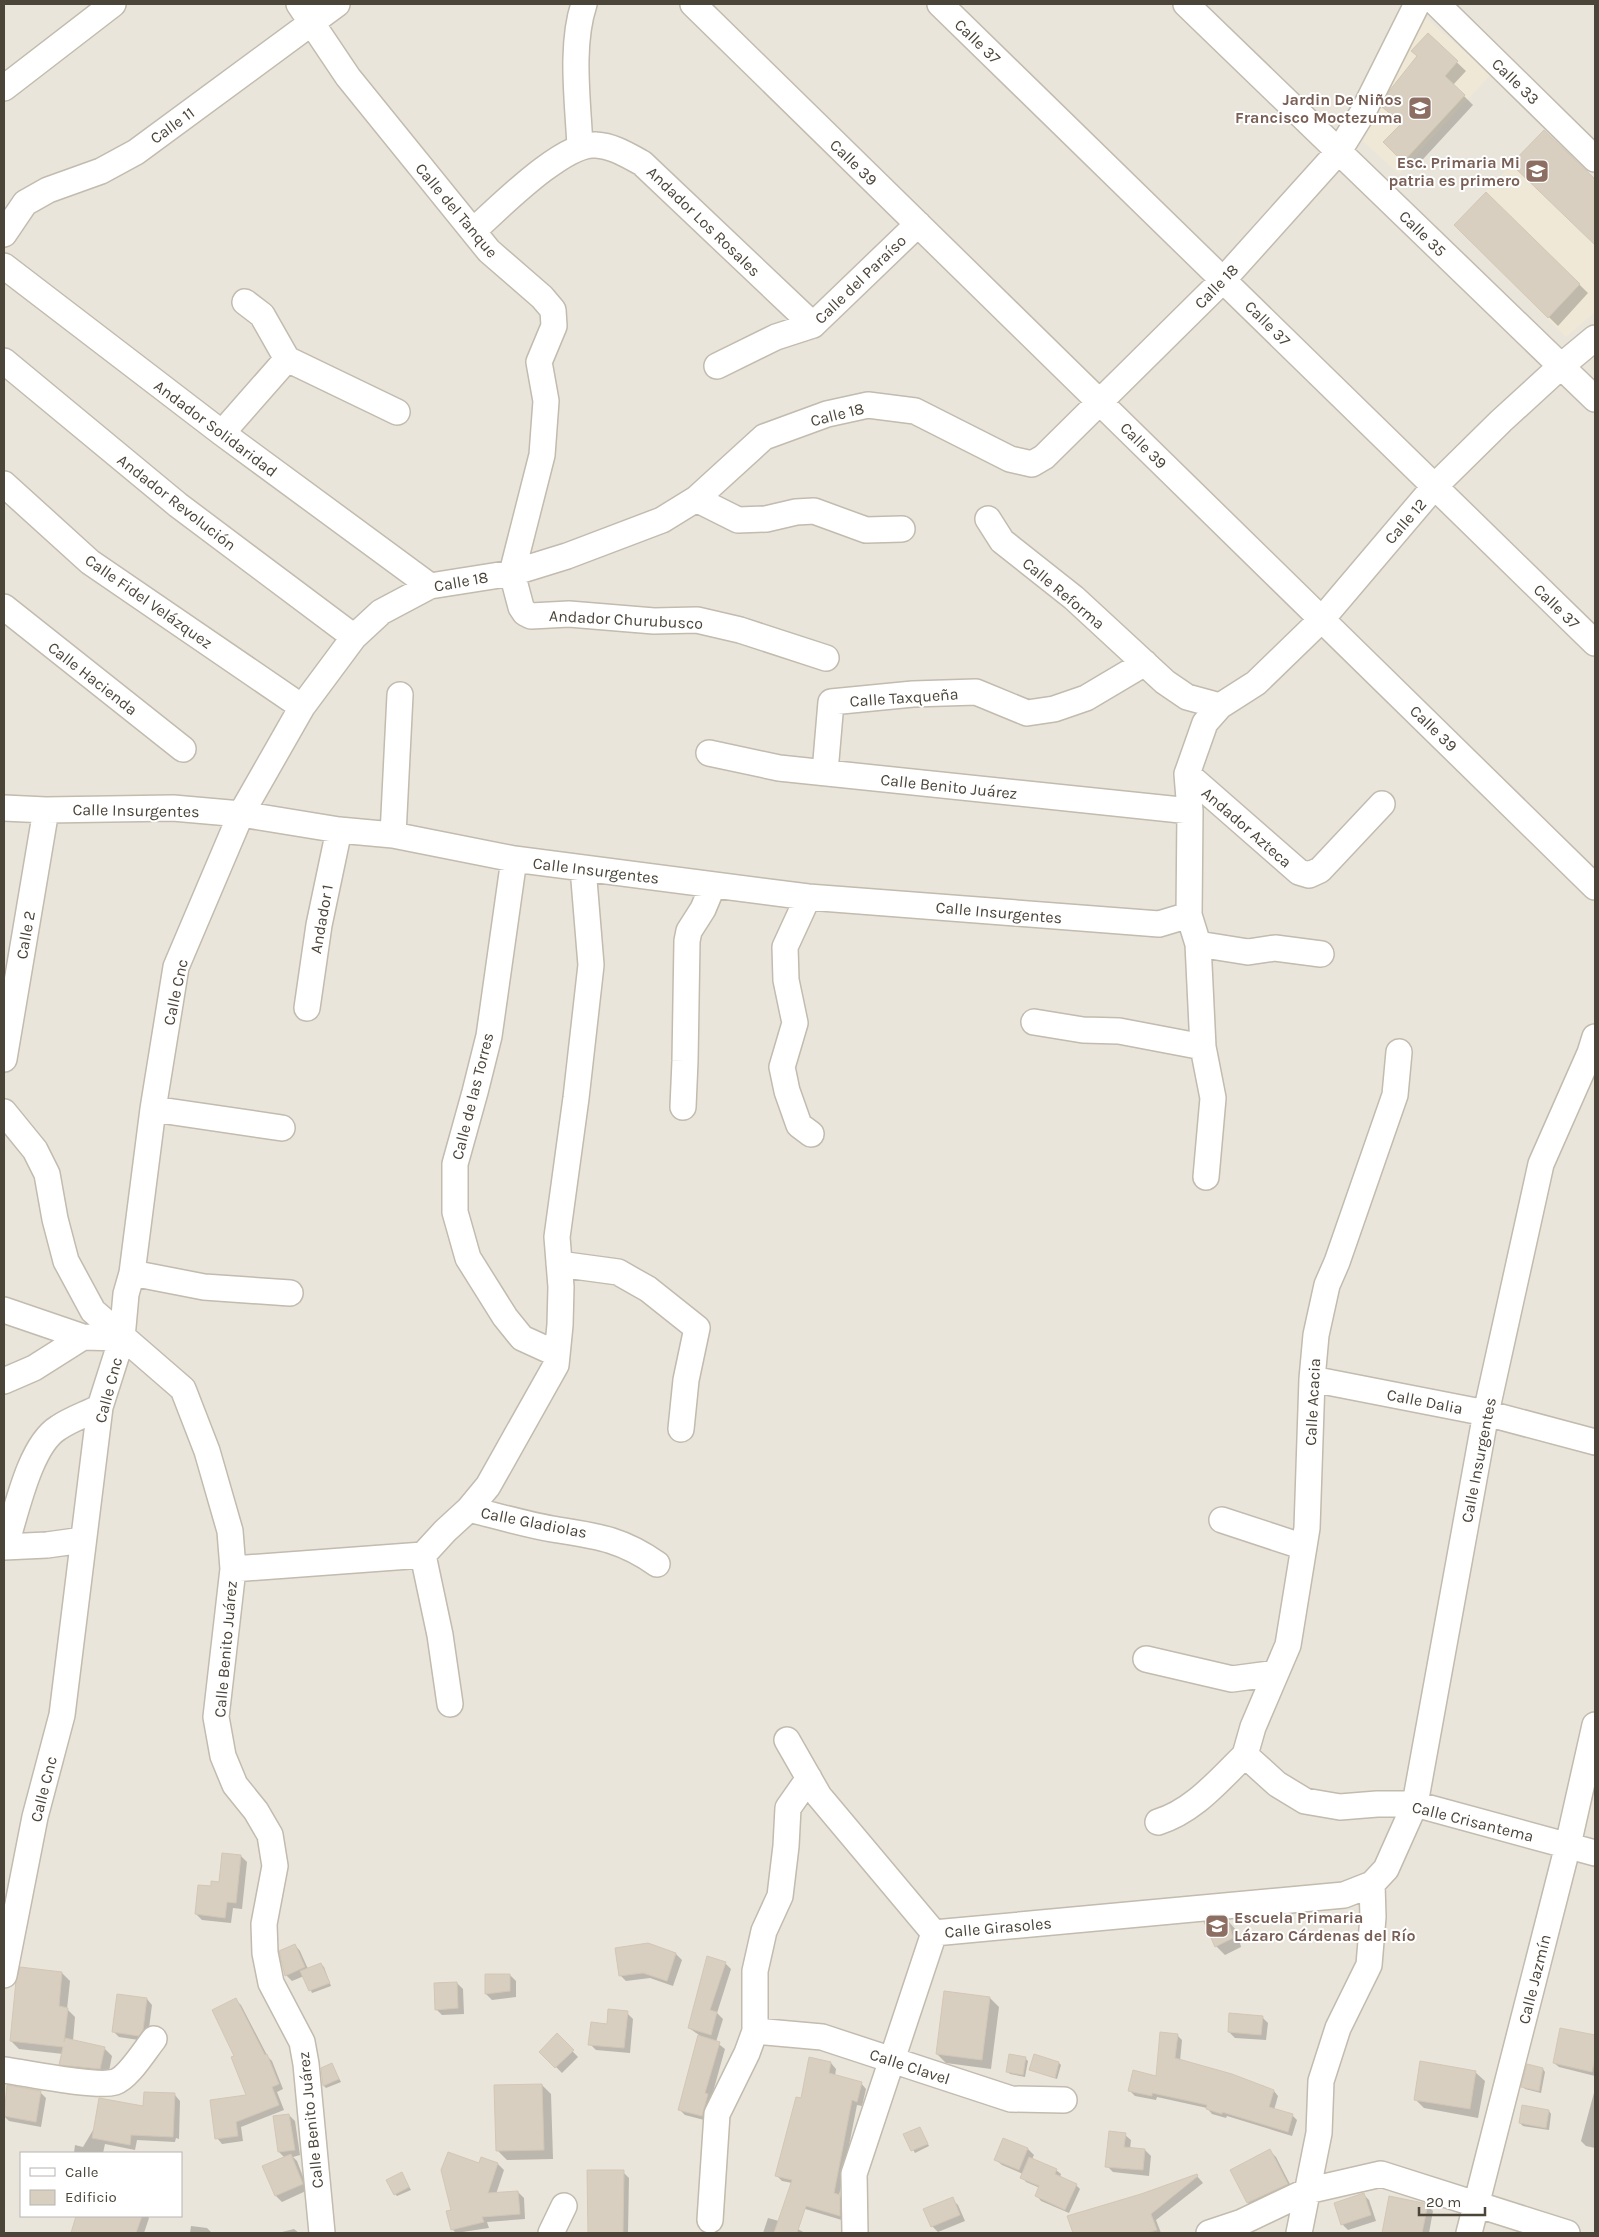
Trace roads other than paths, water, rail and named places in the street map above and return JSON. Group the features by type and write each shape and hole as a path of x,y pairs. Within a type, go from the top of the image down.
{"street":[{"path":"4,86 113,4"},
{"name":"Calle 11","path":"4,234 25,203 48,190 101,171 136,152 306,13 337,4"},
{"path":"473,231 558,158 580,147 577,65 579,18 584,4"},
{"name":"Calle 39","path":"693,4 1595,886"},
{"name":"Calle 37","path":"940,4 1595,643"},
{"name":"Calle 35","path":"1186,4 1595,399"},
{"name":"Calle 18","path":"241,814 302,707 354,637 381,612 430,586 512,573 567,556 662,520 696,499 764,437 827,414 868,406 914,411 1010,459 1032,464 1044,457 1224,279 1339,151 1363,112 1417,4"},
{"name":"Calle 33","path":"1437,4 1595,159"},
{"name":"Calle del Tanque","path":"306,13 348,77 489,251 542,297 554,310 554,326 539,362 546,401 542,455 512,573"},
{"name":"Andador Los Rosales","path":"580,147 594,144 613,148 642,162 813,325"},
{"name":"Calle del Paraíso","path":"717,366 776,338 813,325 918,224"},
{"name":"Andador Solidaridad","path":"4,266 222,433 430,586"},
{"path":"245,302 262,315 287,359 397,412"},
{"name":"Calle 12","path":"1187,774 1205,723 1220,706 1256,683 1322,619 1434,487 1501,421 1595,338"},
{"path":"222,433 287,359"},
{"name":"Andador Revolución","path":"4,361 178,505 354,637"},
{"name":"Calle Fidel Velázquez","path":"4,484 90,562 302,707"},
{"path":"696,499 738,520 766,519 796,512 814,511 866,530 902,529"},
{"name":"Calle Reforma","path":"988,519 1002,541 1074,598 1165,682 1187,697 1220,706"},
{"name":"Andador Churubusco","path":"512,573 521,607 525,613 531,616 569,614 654,621 697,620 740,630 826,658"},
{"name":"Calle Hacienda","path":"4,607 183,749"},
{"name":"Calle Taxqueña","path":"825,772 831,702 913,694 976,692 1027,713 1054,709 1086,698 1145,663"},
{"path":"393,835 400,695"},
{"name":"Calle Benito Juárez","path":"709,753 779,768 1190,811"},
{"path":"1187,774 1190,811 1189,915 1198,944 1203,1047 1213,1098 1206,1177"},
{"name":"Andador Azteca","path":"1187,774 1299,872 1309,875 1320,870 1382,804"},
{"name":"Calle Insurgentes","path":"4,808 46,810 173,808 241,814 339,830 393,835 514,859 808,897 1159,924 1189,915"},
{"name":"Calle 2","path":"4,1060 46,810"},
{"name":"Calle Cnc","path":"5,1962 35,1817 62,1715 100,1407 122,1338 126,1294 132,1273 153,1109 176,968 241,814"},
{"name":"Andador 1","path":"307,1008 319,925 339,830"},
{"name":"Calle de las Torres","path":"514,859 489,1036 454,1164 455,1212 468,1258 505,1317 522,1338 557,1354"},
{"path":"469,1509 488,1486 556,1365 560,1325 557,1237 576,1098 591,965 583,868"},
{"path":"682,1107 686,1061 687,941 689,931 703,909 712,885"},
{"path":"808,897 785,947 786,980 795,1023 782,1067 787,1090 800,1124 811,1134"},
{"path":"1198,944 1248,952 1276,948 1321,954"},
{"path":"1034,1022 1082,1030 1120,1031 1203,1047"},
{"name":"Calle Insurgentes","path":"1372,1884 1386,1869 1415,1804 1486,1413 1541,1164 1590,1053 1595,1037"},
{"name":"Calle Acacia","path":"1245,1755 1253,1728 1288,1645 1307,1528 1312,1379 1316,1335 1327,1285 1337,1262 1395,1095 1399,1052"},
{"path":"153,1109 282,1128"},
{"name":"Calle Benito Juárez","path":"4,1112 35,1150 47,1174 55,1219 66,1261 93,1311 182,1389 208,1451 230,1531 233,1569 216,1717 223,1756 234,1785 256,1811 270,1835 275,1866 264,1924 266,1954 271,1983 302,2042 306,2064 322,2233"},
{"path":"559,1264 618,1272 648,1289 698,1328 686,1380 682,1429"},
{"path":"132,1273 204,1288 290,1292"},
{"path":"4,1310 83,1337 122,1338"},
{"path":"4,1381 34,1368 83,1337"},
{"name":"Calle Dalia","path":"1312,1379 1486,1413 1595,1442"},
{"path":"83,1540 47,1545 4,1547 33,1459 44,1442 57,1428 100,1407"},
{"name":"Calle Gladiolas","path":"423,1555 469,1509 551,1529 596,1535 637,1550 657,1564"},
{"path":"1222,1520 1304,1547"},
{"path":"233,1569 423,1555 440,1635 450,1704"},
{"path":"1146,1659 1232,1678 1276,1673"},
{"name":"Calle Jazmín","path":"1470,2233 1568,1845 1595,1725"},
{"path":"787,1740 819,1796 934,1934"},
{"path":"1158,1822 1176,1816 1192,1805 1245,1755"},
{"name":"Calle Crisantema","path":"1245,1755 1277,1784 1305,1801 1340,1807 1377,1804 1415,1804 1595,1853"},
{"path":"710,2220 717,2114 747,2053 755,2031 755,1971 764,1931 780,1896 788,1808 809,1778"},
{"path":"1299,2233 1318,2133 1321,2081 1338,2028 1369,1966 1373,1917 1372,1884"},
{"name":"Calle Girasoles","path":"855,2233 854,2174 890,2060 934,1934 1344,1895 1372,1884"},
{"name":"Calle Clavel","path":"755,2031 822,2037 1011,2099 1064,2100"},
{"path":"4,2070 100,2084 116,2082 130,2069 154,2039"},
{"path":"1208,2233 1242,2222 1307,2191 1381,2174 1567,2233"},
{"path":"551,2233 564,2206"}],"place":[{"name":"Jardin De Niños Francisco Moctezuma","path":"1420,108"},
{"name":"Esc. Primaria Mi patria es primero","path":"1537,171"},
{"name":"Escuela Primaria Lázaro Cárdenas del Río","path":"1217,1926"}]}
